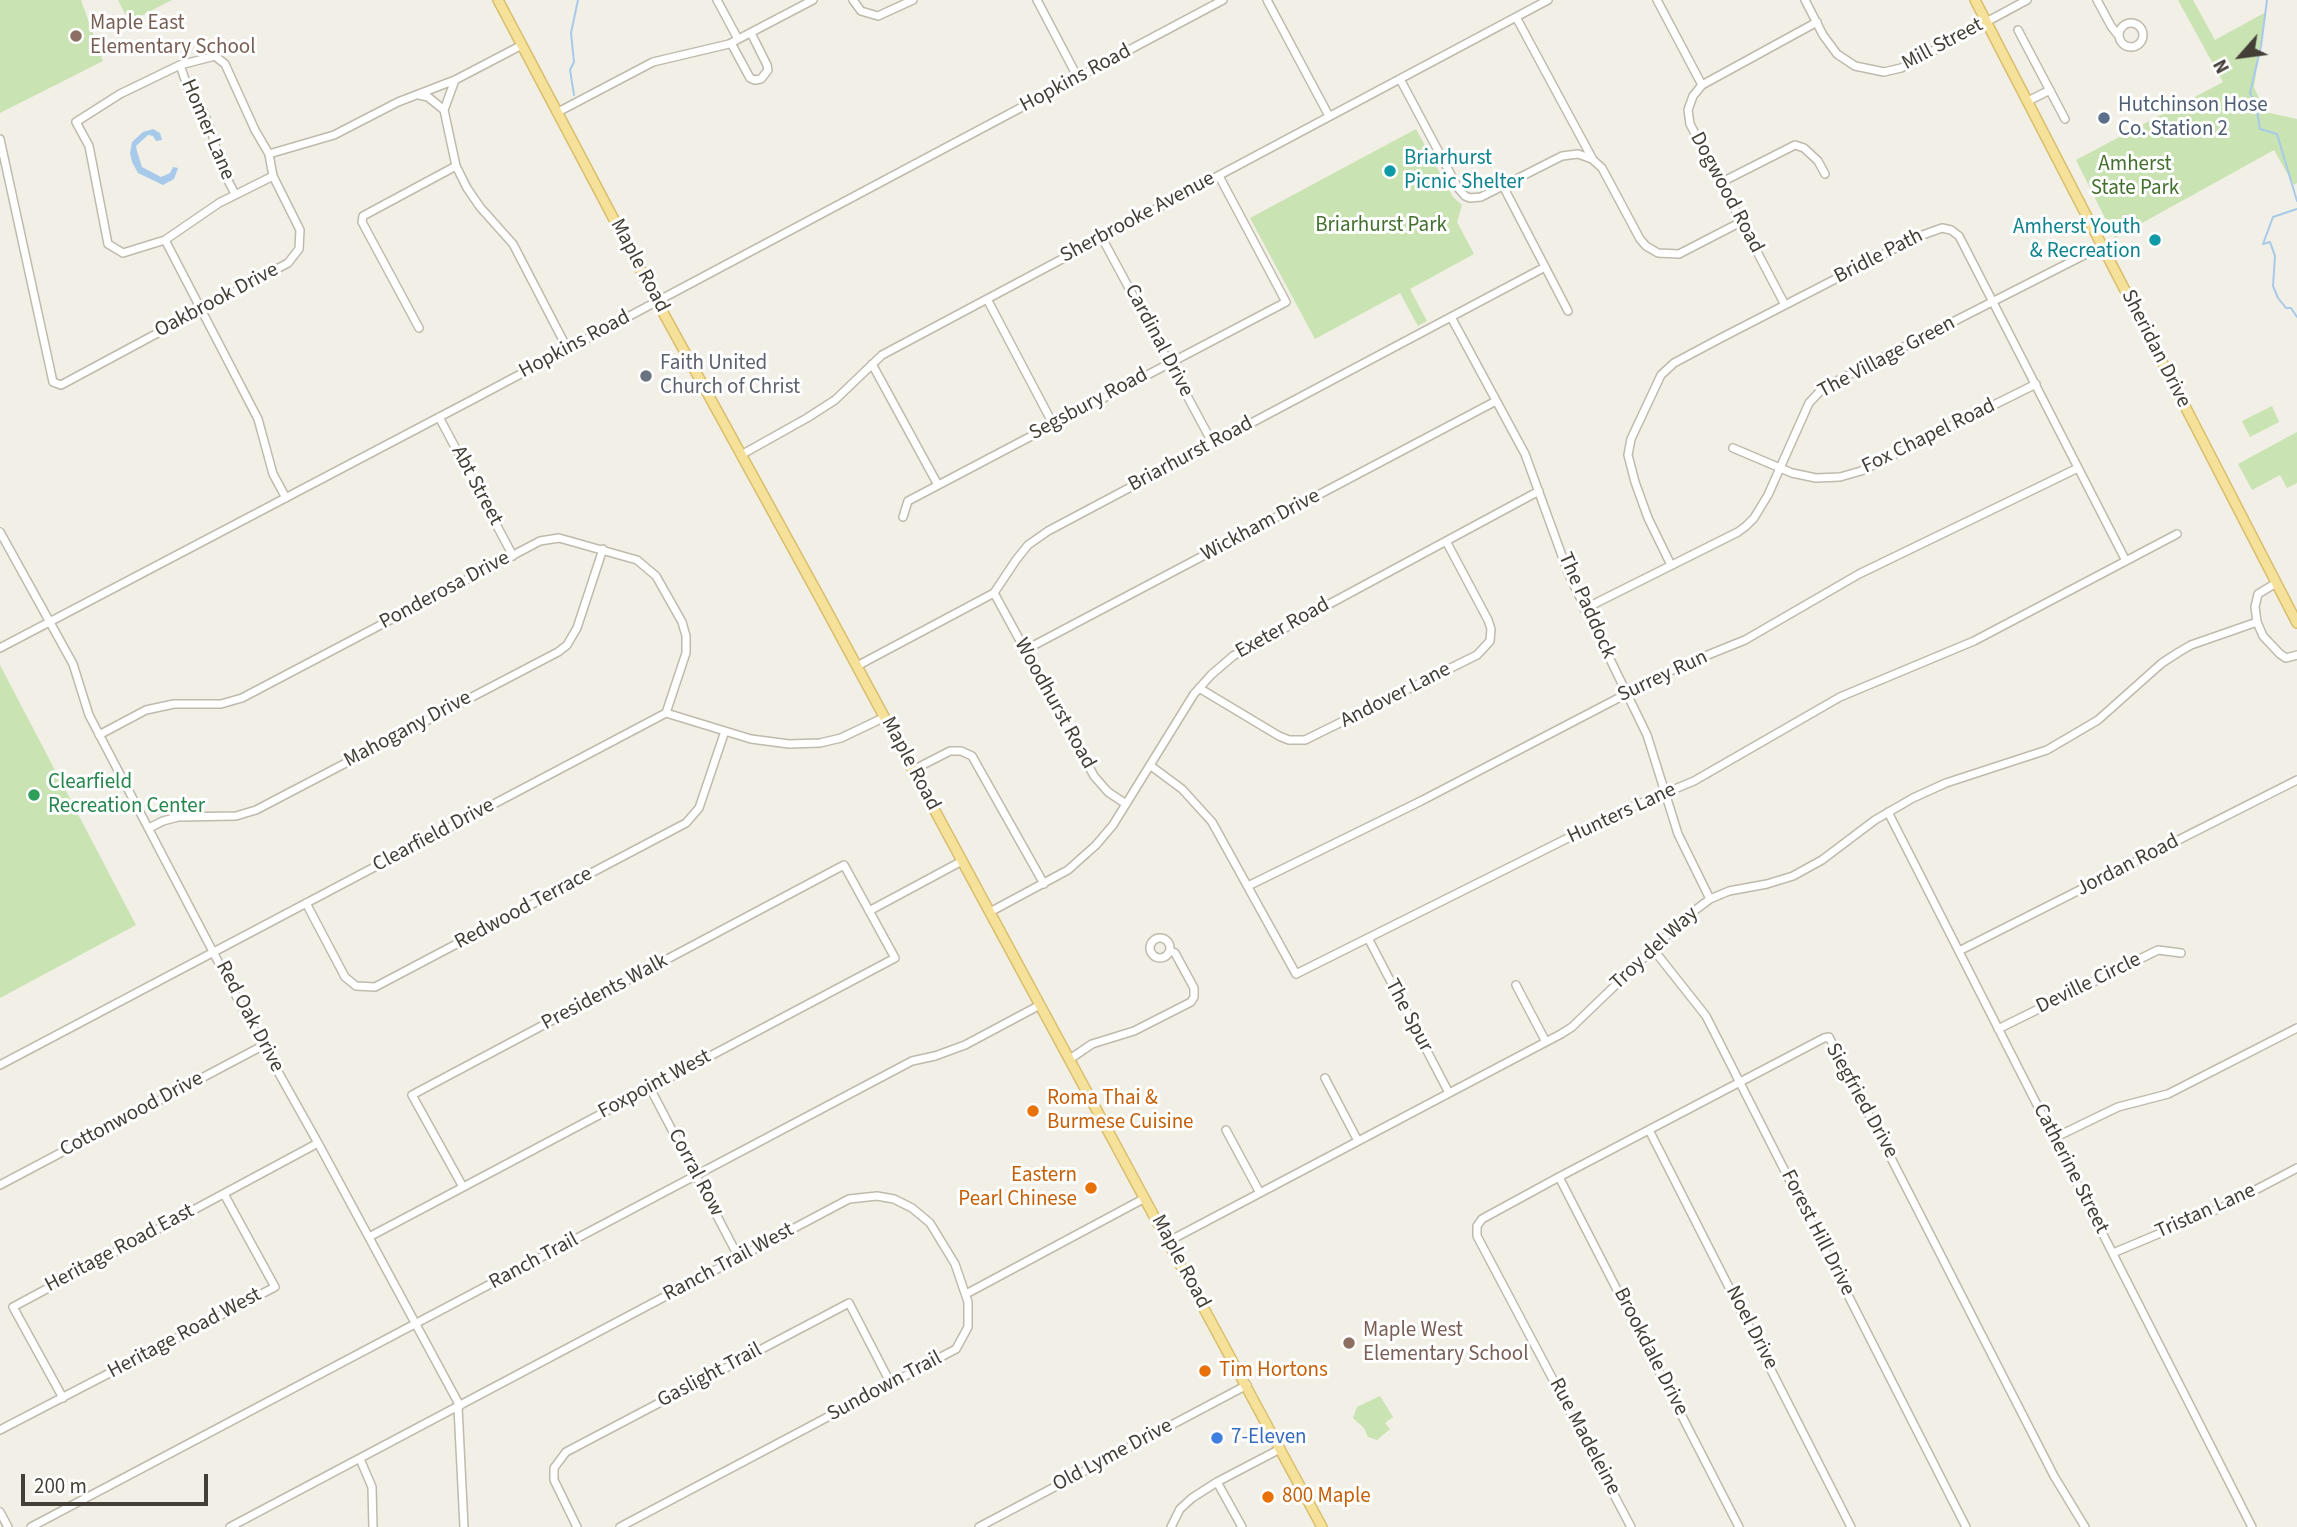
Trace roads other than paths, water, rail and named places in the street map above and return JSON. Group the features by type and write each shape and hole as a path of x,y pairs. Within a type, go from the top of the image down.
{"main road":[{"name":"Maple Road","path":"498,0 657,301 1322,1527"},
{"name":"Sheridan Drive","path":"1975,0 2297,623"}],"street":[{"path":"717,0 750,78 755,80 761,79 768,70 751,33"},
{"path":"558,112 653,62 734,41 813,0"},
{"path":"853,0 861,11 878,16 913,0"},
{"path":"1037,0 1078,78"},
{"name":"Hopkins Road","path":"0,648 1223,0"},
{"path":"1267,0 1329,116"},
{"name":"Sherbrooke Avenue","path":"741,455 835,400 882,355 1548,0"},
{"path":"1657,0 1702,85 1817,22"},
{"name":"Mill Street","path":"1805,0 1831,47 1845,60 1863,68 1884,72 1901,68 2027,0"},
{"path":"2097,0 2118,35"},
{"path":"1516,17 1592,159 1602,169 1646,246 1658,253 1679,254 1741,222"},
{"path":"2018,30 2066,119"},
{"path":"269,154 322,140 398,102 455,80 522,45"},
{"name":"Oakbrook Drive","path":"0,139 52,382 61,385 283,266 299,249 300,230 273,176 269,154 225,64 215,56 180,65"},
{"path":"180,65 120,94 76,122 89,146 108,244 123,253 165,240 235,194 273,176"},
{"name":"Homer Lane","path":"180,65 189,91 203,111 221,167 235,194"},
{"path":"1400,79 1461,193 1475,198 1562,156 1578,154 1592,159"},
{"path":"455,80 444,110 456,166 480,207 513,244 567,348"},
{"name":"Dogwood Road","path":"1702,85 1689,103 1690,124 1785,305"},
{"path":"2028,101 2050,90"},
{"path":"419,95 428,97 444,110"},
{"path":"1720,183 1795,145 1804,148 1818,161 1825,174"},
{"path":"419,328 362,222 363,216 456,166"},
{"name":"Segsbury Road","path":"903,517 908,501 1286,302 1219,176"},
{"path":"1503,186 1568,312"},
{"name":"Bridle Path","path":"1671,565 1648,518 1630,467 1629,448 1656,383 1667,369 1917,237 1942,228 1959,236 2126,561"},
{"name":"Cardinal Drive","path":"1102,238 1213,444"},
{"path":"165,240 258,419 273,474 286,498"},
{"name":"The Village Green","path":"1584,609 1746,526 1760,508 1808,403 1817,392 2102,246"},
{"name":"Briarhurst Road","path":"857,666 994,593 1016,560 1037,538 1545,267"},
{"path":"987,299 1053,424"},
{"name":"The Paddock","path":"1451,317 1525,454 1562,558 1584,609 1647,735 1678,834 1710,899"},
{"path":"872,364 938,485"},
{"name":"Fox Chapel Road","path":"1733,448 1779,468 1816,478 1849,475 2036,384"},
{"name":"Wickham Drive","path":"1025,650 1496,401"},
{"name":"Abt Street","path":"439,417 513,556"},
{"name":"Surrey Run","path":"1248,887 1421,802 1686,663 1745,640 1859,574 2078,468"},
{"name":"Exeter Road","path":"990,912 1068,870 1096,845 1113,825 1199,688 1222,665 1245,648 1539,491"},
{"name":"Red Oak Drive","path":"0,532 73,664 89,715 99,735 459,1406 464,1527"},
{"name":"Hunters Lane","path":"1150,766 1182,789 1203,810 1228,849 1296,974 1622,811 1695,780 1840,697 1974,641 2177,534"},
{"name":"Ponderosa Drive","path":"99,735 146,710 174,704 221,705 242,698 540,541 551,538 568,539 637,560 656,576 683,625 686,636 685,653 666,713"},
{"name":"Andover Lane","path":"1199,688 1281,737 1305,740 1477,655 1490,641 1491,629 1446,541"},
{"name":"Mahogany Drive","path":"149,828 178,817 236,816 256,810 558,652 567,645 578,628 603,550"},
{"path":"2276,583 2258,594 2255,607 2257,622 2263,636 2280,654 2287,658 2297,655"},
{"name":"Woodhurst Road","path":"994,593 1094,776 1108,792 1126,804"},
{"name":"Troy del Way","path":"1169,1241 1572,1027 1698,907 1710,899 1729,891 1780,881 1808,869 1888,812 1946,783 2047,750 2098,720 2162,663 2179,652 2191,645 2257,622"},
{"path":"666,713 770,742 807,744 841,738 884,717"},
{"name":"Clearfield Drive","path":"0,1065 666,713"},
{"name":"Redwood Terrace","path":"306,903 345,977 356,986 374,987 686,823 699,808 724,731"},
{"path":"913,770 950,751 961,751 972,756 1044,884"},
{"name":"Jordan Road","path":"1959,951 2297,780"},
{"name":"Catherine Street","path":"1888,812 2252,1527"},
{"path":"869,911 962,861"},
{"name":"Presidents Walk","path":"463,1187 412,1095 844,865 869,911"},
{"name":"Foxpoint West","path":"369,1237 895,958 869,911"},
{"name":"The Spur","path":"1368,938 1449,1093"},
{"name":"Forest Hill Drive","path":"1653,949 1706,1016 1966,1527"},
{"name":"Deville Circle","path":"1998,1028 2158,950 2181,953"},
{"path":"1070,1059 1092,1044 1134,1031 1191,1002 1194,988 1175,953 1170,951"},
{"path":"1516,985 1546,1042"},
{"name":"Ranch Trail","path":"32,1527 912,1061 965,1045 1040,1005"},
{"path":"2054,1138 2118,1107 2168,1094 2297,1028"},
{"name":"Siegfried Drive","path":"1477,1236 1477,1226 1482,1219 1649,1129 1829,1037 2054,1476 2085,1527"},
{"name":"Cottonwood Drive","path":"0,1185 264,1045"},
{"path":"1325,1078 1358,1141"},
{"name":"Corral Row","path":"650,1088 739,1258"},
{"name":"Noel Drive","path":"1649,1129 1851,1527"},
{"path":"1226,1130 1259,1193"},
{"name":"Heritage Road East","path":"62,1398 13,1307 318,1143"},
{"name":"Tristan Lane","path":"2113,1254 2225,1206 2297,1168"},
{"name":"Brookdale Drive","path":"1559,1177 1739,1527"},
{"name":"Heritage Road West","path":"0,1430 275,1287 225,1194"},
{"name":"Ranch Trail West","path":"230,1527 849,1199 883,1196 905,1204 929,1223 951,1257 966,1294"},
{"path":"966,1294 1145,1198"},
{"name":"Rue Madeleine","path":"1477,1236 1631,1527"},
{"name":"Sundown Trail","path":"620,1527 956,1349 965,1336 969,1320 966,1294"},
{"name":"Gaslight Trail","path":"577,1527 554,1480 554,1468 566,1452 849,1303 891,1384"},
{"name":"Old Lyme Drive","path":"979,1527 1247,1385"},
{"path":"1171,1527 1180,1509 1192,1498 1280,1450"},
{"path":"360,1459 372,1487 373,1527"},
{"path":"1217,1482 1242,1527"},
{"path":"0,1512 8,1527"}],"water":[{"path":"153,129 160,133 162,140 156,141 153,136 148,135 136,146 142,167 161,177 170,173 173,167 178,168 174,179 163,185 138,173 130,153 132,142 143,132"}],"waterway":[{"path":"574,95 570,70 574,62 571,33 578,0"},
{"path":"2267,0 2261,46 2250,93 2256,105 2260,129 2277,134 2297,201"},
{"path":"2297,209 2273,217 2263,244 2270,242 2275,256 2273,286 2278,298 2286,308 2291,308 2297,317"}],"place":[{"name":"Maple East Elementary School","path":"76,36"},
{"name":"Hutchinson Hose Co. Station 2","path":"2104,118"},
{"name":"Briarhurst Picnic Shelter","path":"1390,171"},
{"name":"Amherst Youth & Recreation","path":"2155,240"},
{"name":"Faith United Church of Christ","path":"646,376"},
{"name":"Clearfield Recreation Center","path":"34,795"},
{"name":"Roma Thai & Burmese Cuisine","path":"1033,1111"},
{"name":"Eastern Pearl Chinese","path":"1091,1188"},
{"name":"Maple West Elementary School","path":"1349,1343"},
{"name":"Tim Hortons","path":"1205,1371"},
{"name":"7-Eleven","path":"1217,1438"},
{"name":"800 Maple","path":"1268,1497"}],"park label":[{"name":"Amherst State Park","path":"2135,177"},
{"name":"Briarhurst Park","path":"1381,226"}]}
